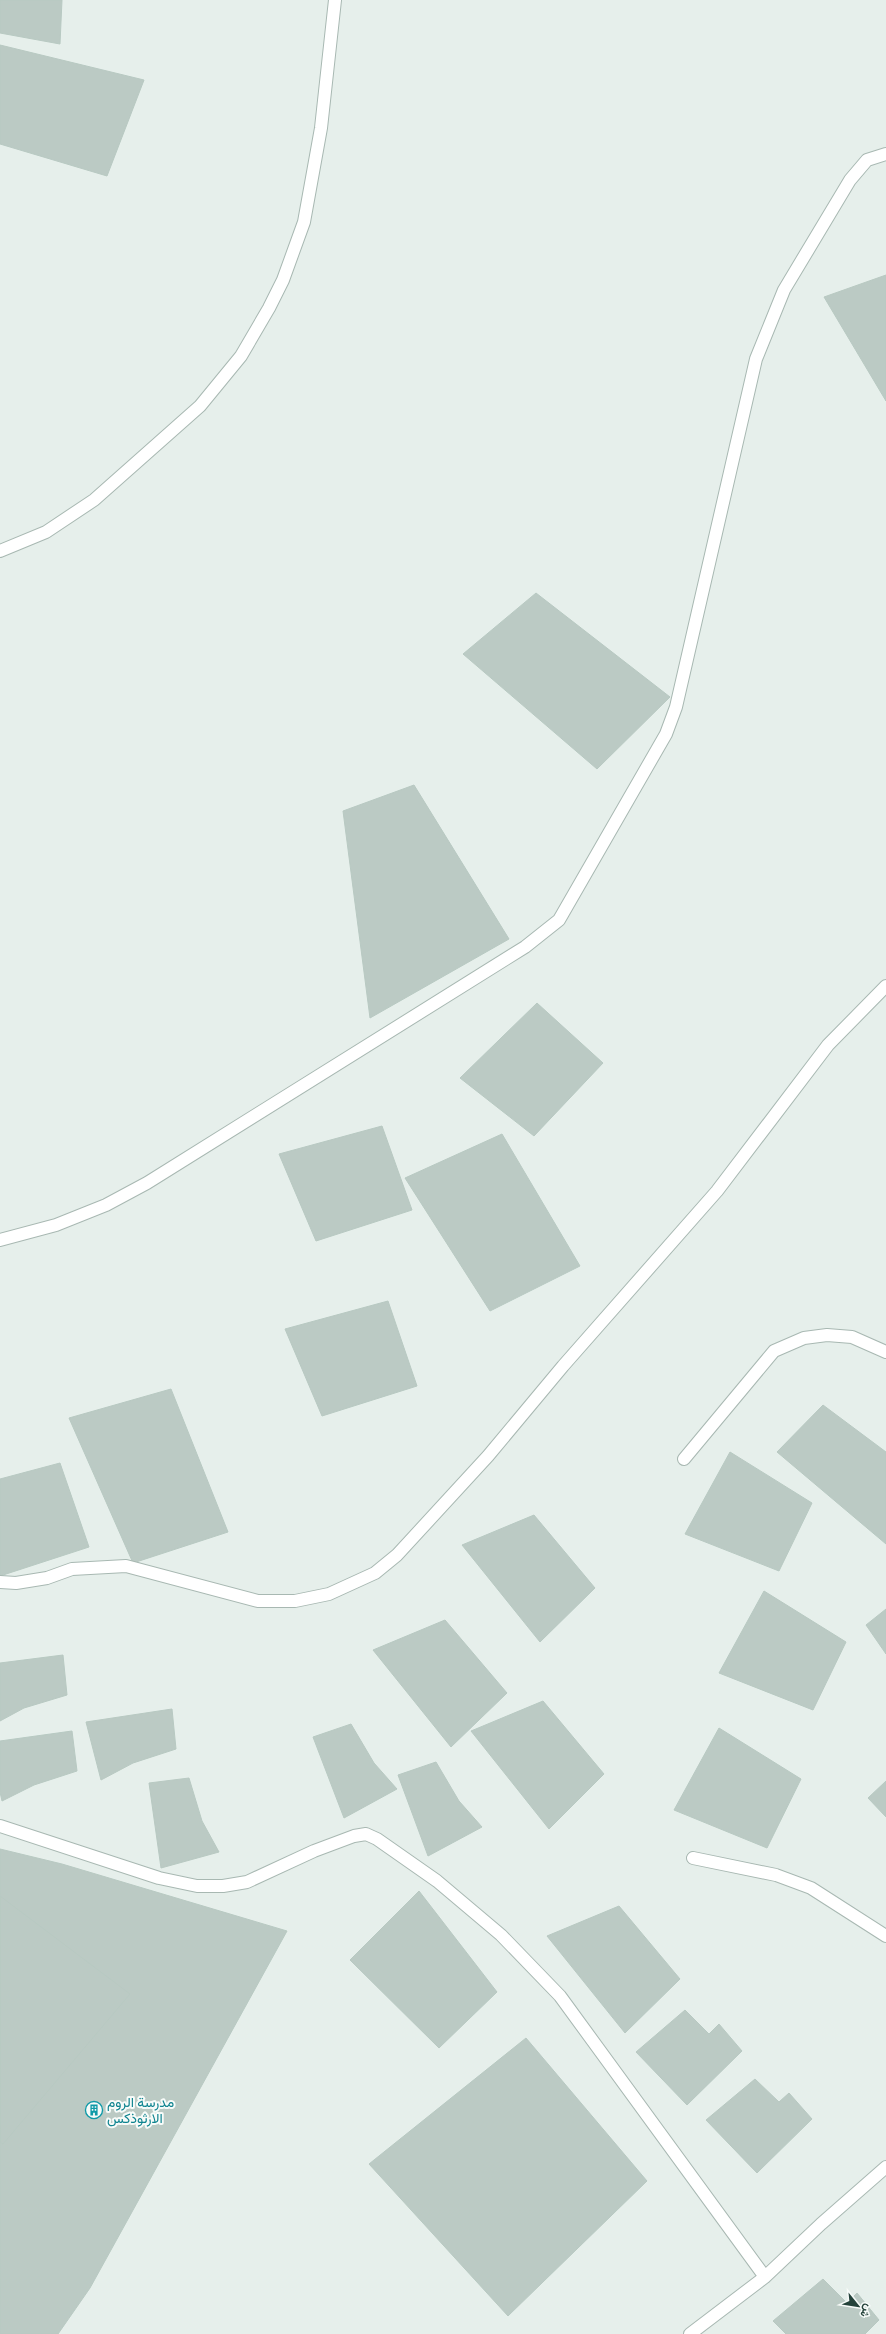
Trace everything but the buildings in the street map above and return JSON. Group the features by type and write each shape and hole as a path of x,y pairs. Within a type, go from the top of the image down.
{"street":[{"path":"0,551 46,532 94,500 139,462 200,406 241,356 283,280 304,222 321,128 335,0"},
{"path":"0,1240 56,1225 106,1205 147,1183 525,946 559,920 666,734 676,707 756,359 775,308 850,180 867,160 886,154"},
{"path":"0,1582 16,1583 47,1578 72,1569 126,1566 258,1601 295,1601 329,1594 375,1573 397,1555 488,1456 563,1366 717,1191 828,1045 886,986"},
{"path":"684,1459 774,1351 804,1338 827,1335 852,1336 886,1352"},
{"path":"0,1826 159,1878 197,1886 223,1886 247,1882 314,1851 354,1836 366,1834 377,1839 437,1881 502,1935 560,1996 765,2277"},
{"path":"693,1858 776,1875 811,1888 886,1936"},
{"path":"690,2334 765,2277 821,2224 886,2167"}],"place":[{"name":"مدرسة الروم الارثوذكس","path":"94,2110"}]}
